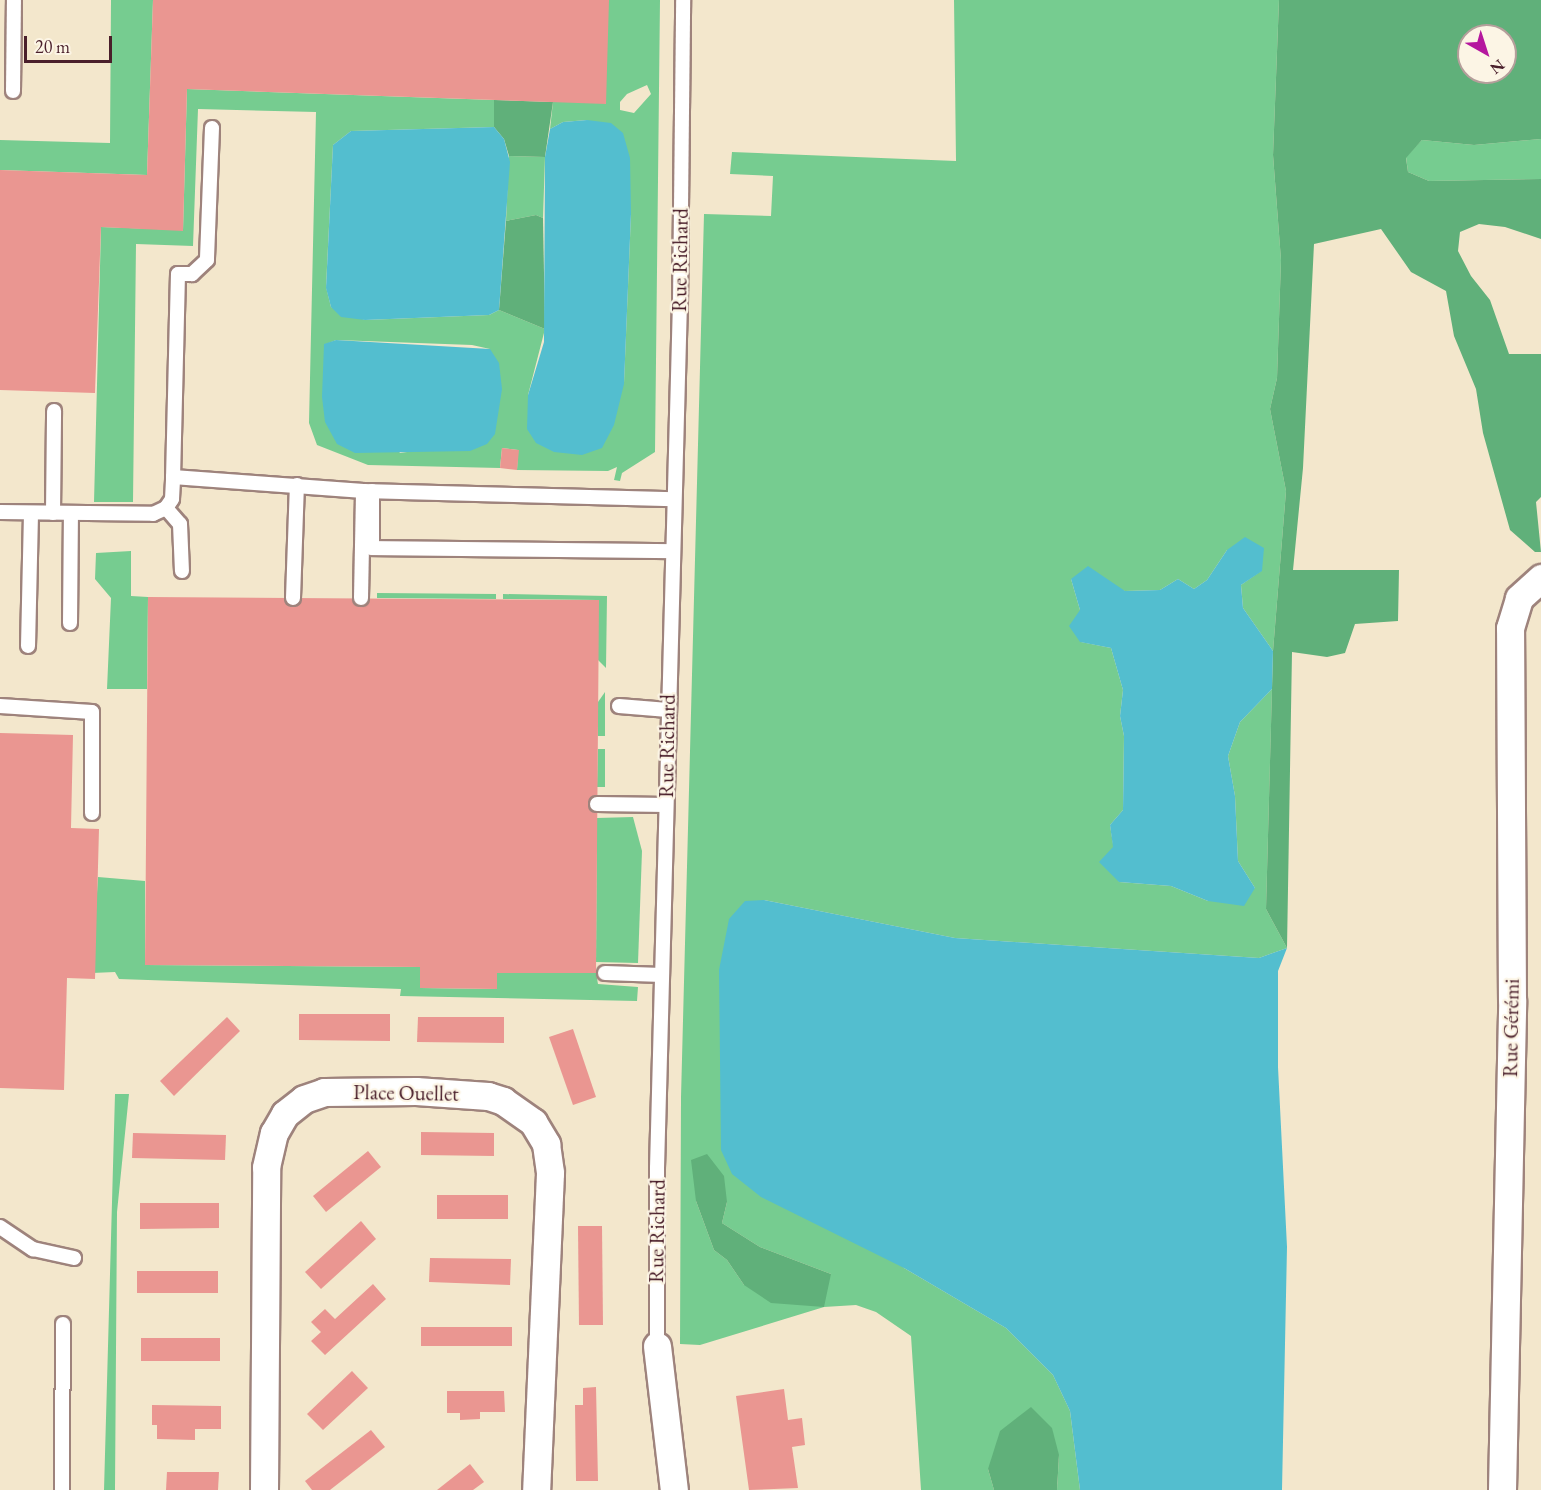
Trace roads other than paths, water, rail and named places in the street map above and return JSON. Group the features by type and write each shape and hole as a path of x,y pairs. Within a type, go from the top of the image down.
{"street":[{"name":"Rue Gérémi","path":"1502,1490 1512,1000 1510,628 1519,598 1541,578"},
{"name":"Place Ouellet","path":"264,1490 266,1167 274,1132 285,1114 303,1099 324,1092 417,1091 488,1096 503,1101 533,1122 546,1144 550,1173 536,1490"},
{"name":"Rue Richard","path":"657,1346 674,1490"}],"lane":[{"path":"13,91 14,0"},
{"name":"Rue Richard","path":"657,1346 662,975 674,499 682,0"},
{"path":"0,512 153,514 166,508 172,499 178,274 192,274 207,260 212,128"},
{"path":"53,513 54,411"},
{"path":"173,477 368,491 674,499"},
{"path":"292,598 297,485"},
{"path":"368,491 372,548 672,550"},
{"path":"362,598 368,491"},
{"path":"166,508 180,524 182,571"},
{"path":"28,646 31,513"},
{"path":"70,623 71,514"},
{"path":"0,706 92,712 92,813"},
{"path":"619,706 668,710"},
{"path":"597,804 666,806"},
{"path":"605,973 662,975"},
{"path":"0,1227 33,1250 74,1258"},
{"path":"62,1490 63,1324"}],"water":[{"path":"587,120 611,123 623,133 630,158 631,214 624,384 614,425 602,448 582,455 554,452 536,443 527,429 528,395 544,342 545,157 550,129 563,122"},
{"path":"494,127 504,139 510,162 499,310 489,315 365,320 341,317 331,307 326,288 333,145 351,131"},
{"path":"336,340 490,349 499,363 502,389 495,434 487,444 470,451 355,453 337,444 325,422 322,397 324,344"},
{"path":"1245,537 1264,548 1262,571 1241,585 1243,608 1273,651 1272,689 1240,722 1228,756 1235,796 1238,861 1255,888 1244,906 1208,901 1171,886 1119,882 1099,862 1113,847 1110,825 1123,810 1124,736 1120,716 1123,690 1111,648 1080,642 1069,626 1080,610 1071,579 1088,566 1125,591 1160,590 1178,579 1194,589 1207,580 1227,550"},
{"path":"764,900 955,938 1259,958 1287,948 1278,971 1278,1067 1287,1247 1282,1490 1080,1490 1070,1411 1053,1375 1006,1328 904,1268 761,1197 732,1174 721,1150 719,970 729,919 745,901"}]}
